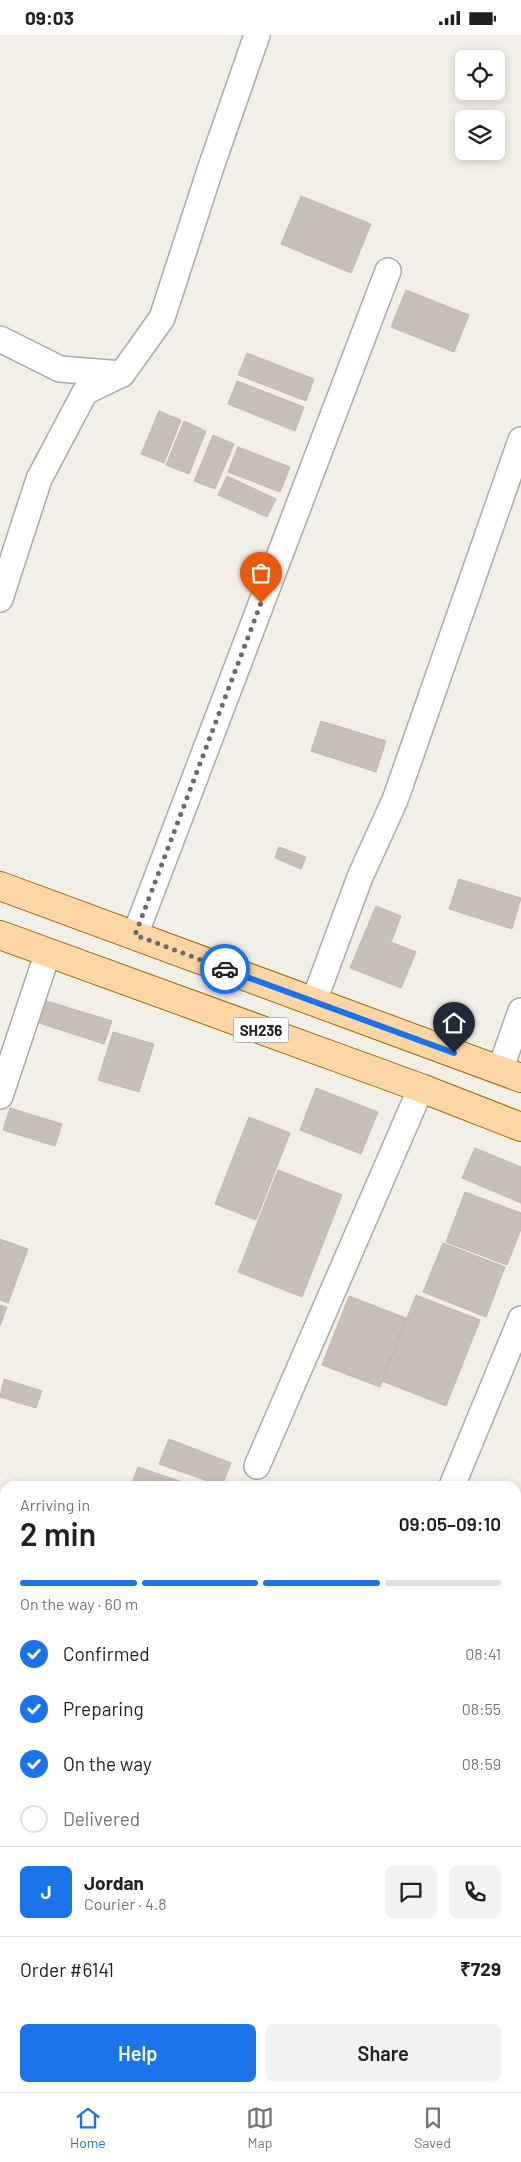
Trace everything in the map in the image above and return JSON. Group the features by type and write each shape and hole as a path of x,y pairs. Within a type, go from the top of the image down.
{"main road":[{"path":"0,886 511,1074"},
{"name":"SH236","path":"0,935 421,1088 521,1127"}],"street":[{"path":"0,599 39,479 85,392 122,374 162,318 211,167 257,35"},
{"path":"135,935 388,271"},
{"path":"0,339 60,369 122,374"},
{"path":"314,1001 360,877 395,800 521,440"},
{"path":"0,1096 48,952"},
{"path":"511,1074 521,1011"},
{"path":"257,1466 421,1088"},
{"path":"454,1481 521,1319"}],"building":[{"path":"301,196 371,224 351,273 281,244"},
{"path":"406,290 469,315 454,352 391,327"},
{"path":"247,353 314,379 306,401 238,375"},
{"path":"237,381 304,407 295,431 228,404"},
{"path":"159,411 181,420 164,463 141,454"},
{"path":"184,421 206,431 189,474 166,465"},
{"path":"213,435 234,444 215,489 194,481"},
{"path":"238,447 290,467 280,492 228,472"},
{"path":"227,476 276,499 267,517 218,495"},
{"path":"321,721 386,741 376,772 311,751"},
{"path":"279,847 306,857 301,869 275,858"},
{"path":"459,879 521,898 512,929 449,909"},
{"path":"376,906 401,916 391,942 416,952 401,988 350,968"},
{"path":"40,999 112,1021 104,1044 33,1021"},
{"path":"113,1032 154,1044 139,1092 98,1080"},
{"path":"316,1088 378,1112 361,1154 300,1130"},
{"path":"10,1108 62,1124 55,1146 3,1130"},
{"path":"249,1117 290,1133 256,1220 215,1204"},
{"path":"475,1148 521,1167 521,1203 462,1178"},
{"path":"278,1170 342,1195 302,1297 238,1272"},
{"path":"465,1192 521,1213 521,1229 507,1265 446,1242"},
{"path":"0,1239 28,1249 8,1303 0,1300"},
{"path":"443,1243 505,1267 486,1317 423,1292"},
{"path":"416,1295 480,1320 446,1406 382,1381"},
{"path":"349,1296 406,1318 380,1387 322,1365"},
{"path":"0,1305 7,1307 0,1326"},
{"path":"4,1379 42,1391 36,1408 0,1397"},
{"path":"169,1439 231,1463 224,1481 208,1481 159,1464"},
{"path":"138,1467 179,1481 133,1481"}],"way so far":[{"path":"225,969 135,935 261,603"}],"route":[{"path":"225,969 454,1053"}]}
